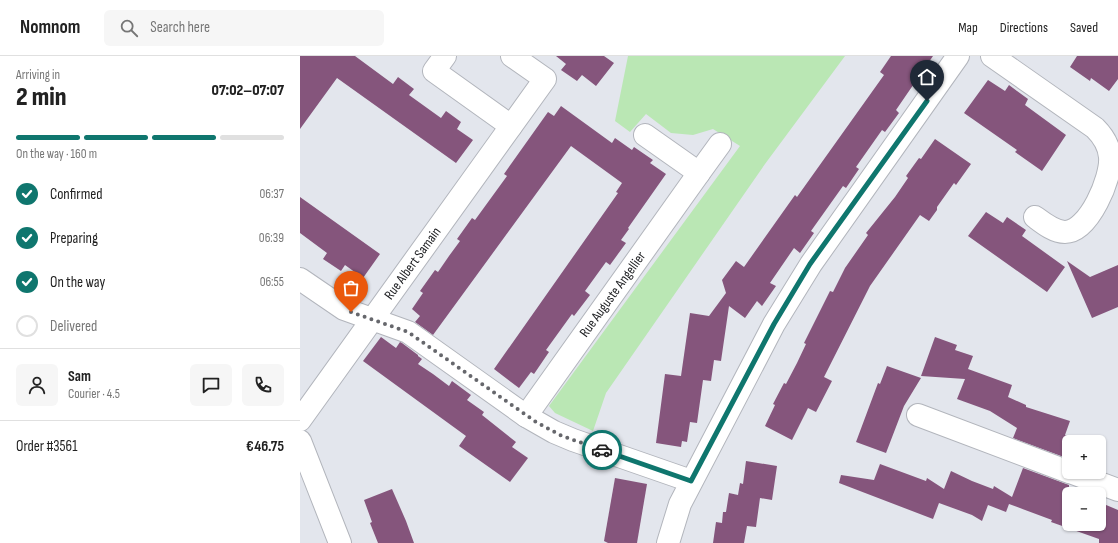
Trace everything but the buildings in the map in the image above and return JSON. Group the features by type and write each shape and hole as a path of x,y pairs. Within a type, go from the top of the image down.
{"street":[{"path":"445,56 434,71 511,126"},
{"name":"Rue Albert Samain","path":"300,420 545,80 512,56"},
{"path":"668,543 676,513 691,481 774,324 810,264 958,56"},
{"path":"992,56 1095,128 1103,136 1108,146 1110,158 1108,176 1098,199 1086,219 1076,228 1066,232 1054,228 1035,217"},
{"path":"645,135 699,173"},
{"name":"Rue Auguste Angellier","path":"526,416 720,144"},
{"path":"300,279 344,309 408,332 526,416 554,432 691,481"},
{"path":"918,415 1062,469"},
{"path":"300,441 340,543"},
{"path":"1088,479 1118,490"}],"green space":[{"path":"628,56 845,56 765,164 606,393 593,431 555,413 549,406 740,146 713,129 693,135 671,133 646,114 630,132 615,121"}],"way so far":[{"path":"351,312 408,332 526,416 562,436 602,450"}],"route":[{"path":"602,450 691,481 774,324 810,264 927,101"}]}
